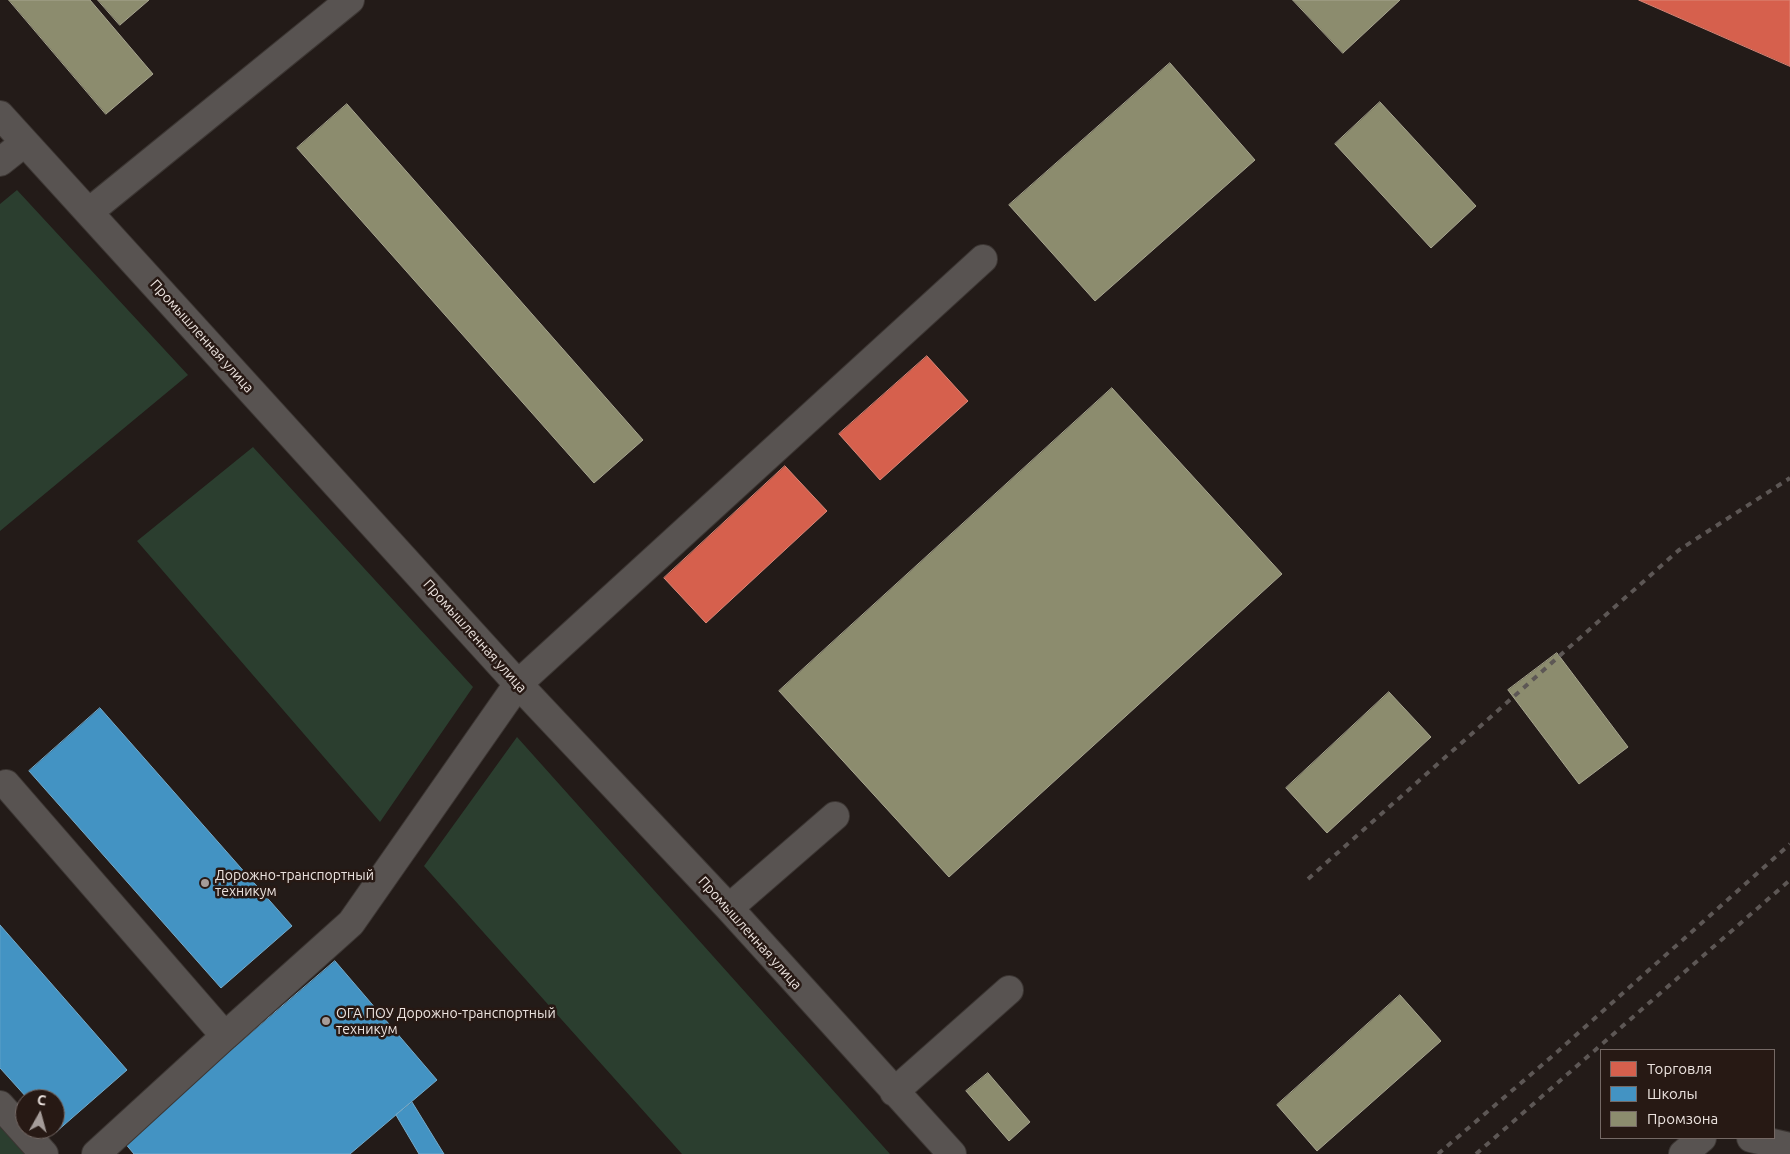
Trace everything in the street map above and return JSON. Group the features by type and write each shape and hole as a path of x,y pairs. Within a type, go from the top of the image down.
{"street":[{"path":"89,212 350,0"},
{"name":"Промышленная улица","path":"0,115 518,684 729,908 952,1154"},
{"path":"0,162 24,143"},
{"path":"96,1154 351,923 518,684 983,259"},
{"path":"6,784 225,1036"},
{"path":"729,908 834,816"},
{"path":"894,1092 1009,990"},
{"path":"0,1106 44,1154"},
{"path":"1682,1154 1701,1139"},
{"path":"1756,1139 1790,1147"}],"green space":[{"path":"17,190 188,375 0,531 0,204"},
{"path":"253,447 473,687 380,822 137,541"},
{"path":"517,737 890,1154 682,1154 424,866"},
{"path":"3,1123 30,1154 0,1154 0,1126"}],"building: Торговля":[{"path":"1639,0 1790,0 1790,66"},
{"path":"927,356 968,401 880,480 839,434"},
{"path":"785,466 827,511 706,623 664,578"}],"building: Школы":[{"path":"100,708 292,926 221,988 29,771"},
{"path":"0,925 127,1070 65,1124 65,1089 19,1089 0,1068"},
{"name":"ОГА ПОУ Дорожно-транспортный техникум","path":"335,961 437,1080 350,1154 134,1154 124,1142"},
{"path":"412,1102 444,1154 419,1154 396,1115"}],"building: Промзона":[{"path":"9,0 90,0 153,74 106,114"},
{"path":"98,0 149,0 120,25"},
{"path":"1293,0 1400,0 1343,53"},
{"path":"1170,63 1255,160 1095,301 1009,205"},
{"path":"1380,102 1476,206 1431,248 1335,144"},
{"path":"347,104 643,440 594,483 297,148"},
{"path":"1112,388 1282,574 949,877 779,691"},
{"path":"1557,653 1628,747 1579,784 1508,690"},
{"path":"1389,692 1431,737 1327,833 1286,788"},
{"path":"1400,995 1441,1041 1317,1151 1277,1105"},
{"path":"988,1073 1030,1122 1009,1141 966,1091"}],"railway":[{"path":"1308,879 1679,550 1790,478"},
{"path":"1438,1154 1556,1053 1790,844"},
{"path":"1476,1154 1790,880"}],"place":[{"name":"Дорожно-транспортный техникум","path":"205,883"},
{"name":"ОГА ПОУ Дорожно-транспортный техникум","path":"326,1021"}]}
